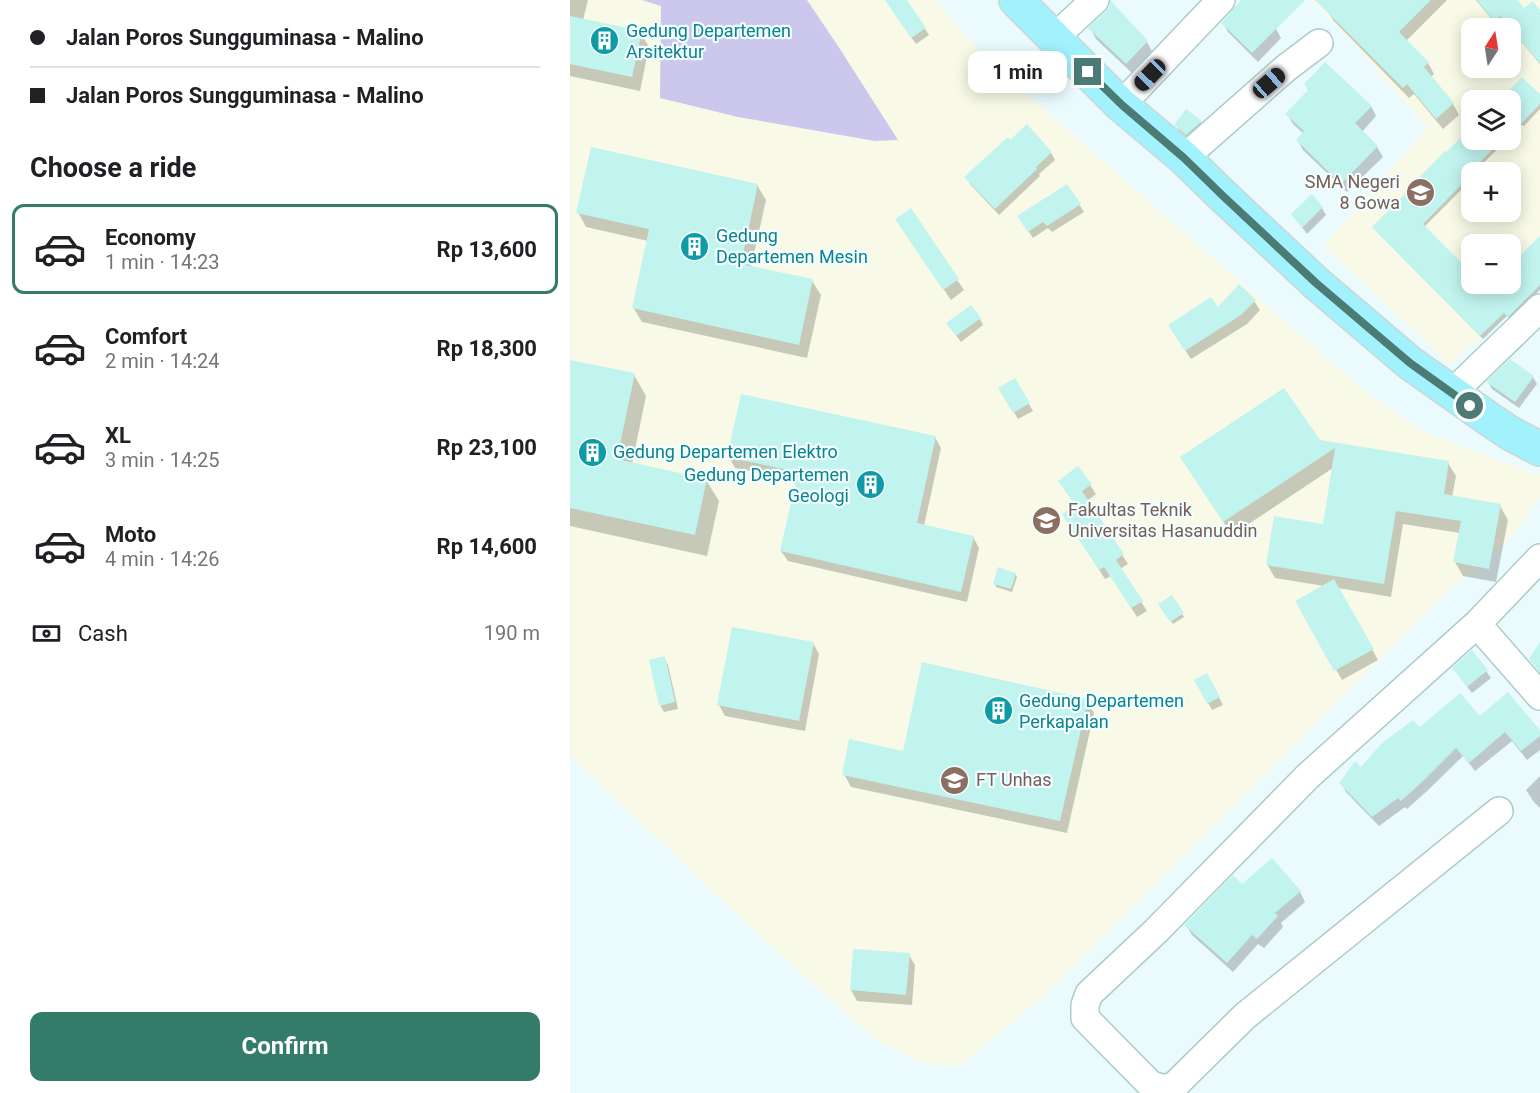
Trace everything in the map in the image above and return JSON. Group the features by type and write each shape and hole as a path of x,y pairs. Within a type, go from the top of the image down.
{"main road":[{"path":"1016,0 1122,105 1184,158 1316,283 1410,363 1510,433 1540,449"}],"street":[{"path":"1054,38 1095,0"},
{"path":"1122,105 1221,0"},
{"path":"1184,158 1286,68 1319,43"},
{"path":"1452,393 1540,308"},
{"path":"1499,811 1245,1016 1175,1085 1166,1089 1151,1085 1085,1018 1085,1005 1089,994 1156,931 1308,776 1477,624 1540,558"},
{"path":"1477,624 1540,696"}],"shaded area":[{"name":"Fakultas Teknik Universitas Hasanuddin","path":"570,0 935,0 986,58 1369,395 1428,434 1540,475 1540,498 1508,541 1445,594 1047,993 960,1066 921,1063 875,1039 760,936 570,756"},
{"path":"642,0 807,0 898,140 875,141 738,117 660,98 661,6"},
{"name":"SMA Negeri 8 Gowa","path":"1311,0 1540,0 1540,283 1450,365 1323,246 1428,128 1353,43"}],"building":[{"path":"885,0 907,0 926,28 911,38"},
{"path":"1110,0 1148,41 1126,64 1088,28 1106,11"},
{"path":"1241,0 1305,0 1252,53 1221,23"},
{"path":"1315,0 1431,0 1399,32 1429,62 1424,67 1454,103 1436,119 1407,84 1403,88"},
{"path":"1477,0 1518,0 1524,8 1533,1 1540,10 1540,63 1521,41 1521,18 1502,18 1500,16 1492,18"},
{"name":"Gedung Departemen Arsitektur","path":"570,16 642,31 632,77 570,64"},
{"path":"1325,62 1372,106 1355,123 1378,146 1341,184 1296,140 1304,131 1285,114 1309,89 1304,84"},
{"path":"1522,77 1540,94 1540,104 1521,124 1521,90 1510,90"},
{"path":"1186,109 1202,121 1186,135 1174,125"},
{"path":"1027,124 1052,152 995,209 964,177 1008,137 1010,140"},
{"path":"1461,138 1461,150 1492,150 1480,162 1461,162 1461,185 1423,224 1461,262 1461,294 1521,294 1521,254 1540,236 1540,285 1508,317 1504,313 1480,336 1372,227"},
{"name":"Gedung Departemen Mesin","path":"591,147 758,184 741,264 813,279 799,345 632,308 649,229 576,213"},
{"path":"1067,184 1081,204 1047,226 1043,222 1028,232 1017,216"},
{"path":"1312,194 1323,207 1302,228 1291,214"},
{"path":"911,208 959,279 943,290 895,219"},
{"path":"1239,284 1256,300 1241,315 1185,351 1168,325 1211,297 1218,307"},
{"path":"971,305 981,318 956,336 946,323"},
{"path":"1510,359 1534,376 1515,402 1486,382"},
{"name":"Gedung Departemen Elektro","path":"570,360 635,373 617,459 707,479 695,535 570,508"},
{"path":"1015,378 1030,403 1013,413 998,388"},
{"path":"1284,388 1320,440 1449,461 1444,494 1501,504 1489,569 1453,562 1461,521 1396,511 1384,584 1266,565 1274,516 1323,524 1335,448 1223,522 1180,457"},
{"name":"Gedung Departemen Geologi","path":"741,394 936,436 917,523 974,536 961,592 780,551 798,472 727,457"},
{"path":"1078,466 1092,484 1082,491 1124,554 1116,560 1143,601 1131,608 1104,567 1099,570 1062,514 1075,505 1058,481"},
{"path":"998,567 1016,573 1011,589 993,584"},
{"path":"1334,579 1374,649 1334,671 1295,601"},
{"path":"1172,595 1184,613 1170,622 1158,604"},
{"path":"732,627 814,642 799,721 717,705"},
{"path":"1540,642 1540,672 1529,659"},
{"path":"1472,650 1488,670 1467,687 1452,668"},
{"path":"665,656 675,702 659,706 649,660"},
{"path":"922,662 1088,699 1060,821 842,775 849,739 903,751"},
{"path":"1207,673 1220,697 1207,704 1194,680"},
{"path":"1508,692 1540,730 1540,736 1521,751 1505,732 1469,763 1456,748 1401,801 1398,798 1372,817 1339,783 1355,761 1361,767 1382,743 1413,720 1420,727 1460,693 1480,716"},
{"path":"1272,858 1301,891 1275,913 1278,916 1257,939 1252,935 1227,963 1184,925 1233,875 1242,884"},
{"path":"853,949 910,953 906,995 850,990"}],"place":[{"name":"Gedung Departemen Arsitektur","path":"605,41"},
{"name":"SMA Negeri 8 Gowa","path":"1421,192"},
{"name":"Gedung Departemen Mesin","path":"695,246"},
{"name":"Gedung Departemen Elektro","path":"592,452"},
{"name":"Gedung Departemen Geologi","path":"870,485"},
{"name":"Fakultas Teknik Universitas Hasanuddin","path":"1047,520"},
{"name":"Gedung Departemen Perkapalan","path":"998,711"},
{"name":"FT Unhas","path":"955,780"}],"route":[{"path":"1088,72 1122,105 1184,158 1316,283 1410,363 1470,406"}]}
